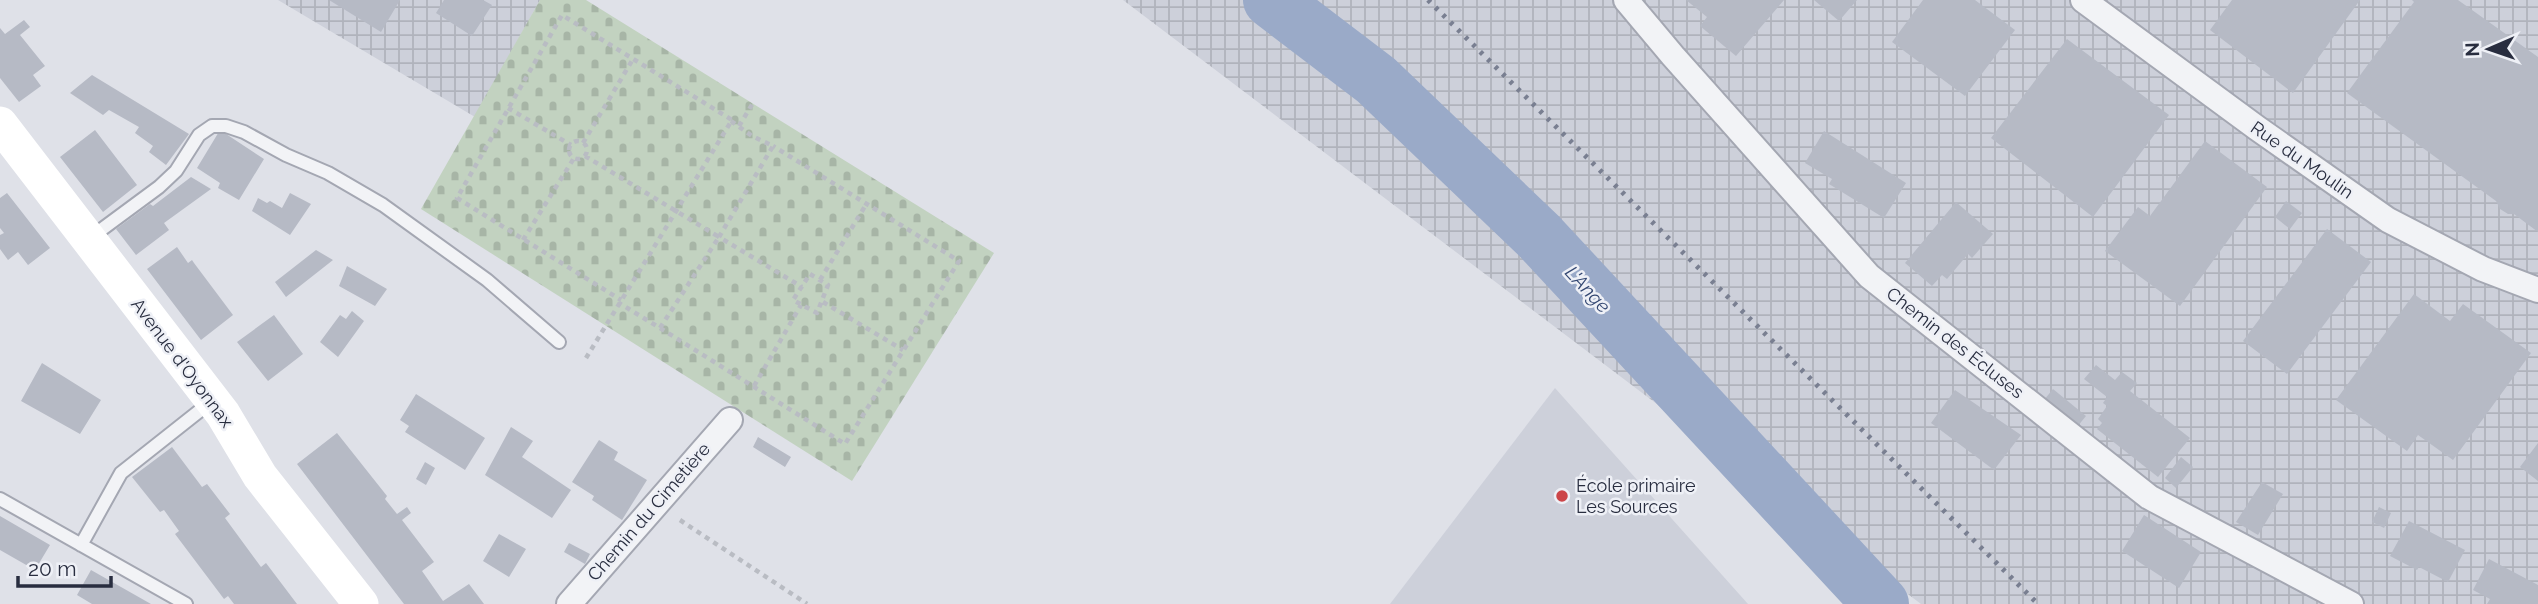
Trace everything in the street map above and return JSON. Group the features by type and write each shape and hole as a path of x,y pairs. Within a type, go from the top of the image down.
{"main road":[{"name":"Avenue d'Oyonnax","path":"5,140 88,240 212,400 260,476 360,604"}],"street":[{"name":"Chemin des Écluses","path":"1626,0 1869,276 2149,497 2351,604"},
{"name":"Rue du Moulin","path":"2083,0 2388,220 2483,270 2538,290"},
{"name":"Chemin du Cimetière","path":"569,604 717,429"}],"lane":[{"path":"88,240 176,172 199,135 212,126 226,126 328,173 383,205 487,280 559,342"},
{"path":"81,545 121,473 212,400"},
{"path":"0,499 186,604"}],"path":[{"path":"562,15 633,59 959,261 845,444 457,198 562,15"},
{"path":"583,143 633,59"},
{"path":"739,126 753,103"},
{"path":"509,108 571,145"},
{"path":"586,358 732,121"},
{"path":"571,145 575,142 583,143"},
{"path":"571,145 570,154 581,159 587,150 583,143"},
{"path":"660,328 719,237 773,146"},
{"path":"585,156 802,286"},
{"path":"523,240 574,158"},
{"path":"820,280 867,203"},
{"path":"810,274 820,280 828,285 817,313 793,300 810,274"},
{"path":"823,303 903,350"},
{"path":"754,386 802,305"},
{"path":"656,504 807,604"}],"shaded area":[{"path":"278,0 540,0 475,117"},
{"path":"1123,0 2538,0 2538,604 1921,604"},
{"name":"École primaire Les Sources","path":"1555,388 1748,604 1390,604"}],"green space":[{"path":"540,0 586,0 994,253 852,481 421,209"}],"building":[{"path":"329,0 400,0 381,32"},
{"path":"444,0 483,0 492,5 472,36 436,13"},
{"path":"1686,0 1784,0 1736,56 1700,26 1707,17"},
{"path":"1814,0 1857,0 1839,21"},
{"path":"1923,0 1975,0 2015,30 1965,96 1892,42"},
{"path":"2232,0 2360,0 2293,93 2210,30"},
{"path":"2412,0 2458,0 2538,57 2538,232 2514,214 2500,209 2496,201 2347,93 2414,2"},
{"path":"24,20 30,27 20,35 45,66 33,75 41,86 19,102 0,78 0,28 5,34"},
{"path":"2067,39 2169,115 2093,217 1991,138"},
{"path":"92,75 189,134 166,165 149,152 153,146 135,133 139,127 109,110 103,115 70,93"},
{"path":"95,130 137,185 103,212 60,157"},
{"path":"220,130 264,159 239,200 218,188 220,183 197,168"},
{"path":"1824,131 1906,183 1884,218 1829,184 1832,179 1805,163"},
{"path":"2205,141 2267,187 2180,306 2105,251 2138,207 2150,216"},
{"path":"191,177 211,189 164,223 169,230 136,255 116,229 150,204 153,206"},
{"path":"7,193 50,248 28,265 18,252 8,260 0,249 0,235 4,233 0,228 0,198"},
{"path":"290,193 311,204 290,235 252,211 258,198 282,208"},
{"path":"2286,201 2302,213 2290,229 2275,217"},
{"path":"1956,202 1993,234 1972,258 1968,254 1947,279 1942,275 1932,286 1905,263"},
{"path":"2327,229 2371,262 2287,374 2243,341"},
{"path":"177,247 188,263 192,260 233,315 201,340 147,269"},
{"path":"316,250 333,260 286,297 275,282"},
{"path":"347,266 387,289 375,306 339,286"},
{"path":"2414,294 2450,321 2463,304 2531,353 2453,460 2418,435 2407,451 2336,400"},
{"path":"352,311 364,321 338,357 320,342 340,315 346,319"},
{"path":"274,315 303,354 268,381 237,342"},
{"path":"42,363 101,400 80,434 21,401"},
{"path":"2096,365 2115,380 2122,372 2137,383 2130,391 2190,438 2158,477 2097,429 2102,423 2098,419 2107,406 2103,403 2107,397 2084,379"},
{"path":"2053,389 2086,416 2077,427 2044,400"},
{"path":"1955,390 2021,435 1994,470 1931,423"},
{"path":"416,394 485,438 465,470 405,432 409,426 400,420"},
{"path":"511,427 533,441 522,457 571,490 552,518 485,475"},
{"path":"337,433 387,496 385,499 397,514 407,507 411,513 402,520 434,562 422,571 443,601 469,584 484,604 404,604 297,464"},
{"path":"758,437 791,457 785,467 753,447"},
{"path":"599,440 618,452 614,460 647,480 622,520 592,500 594,496 572,482"},
{"path":"2538,443 2538,481 2520,467"},
{"path":"172,447 202,487 207,484 230,514 225,518 261,567 266,563 297,604 234,604 228,596 224,599 175,534 179,531 164,510 160,512 132,477"},
{"path":"2181,457 2193,467 2176,488 2165,478"},
{"path":"425,462 435,468 426,485 416,479"},
{"path":"2262,482 2283,494 2258,535 2236,522"},
{"path":"2379,507 2391,513 2384,528 2372,522"},
{"path":"2144,515 2201,552 2179,588 2122,551"},
{"path":"0,516 50,545 35,570 0,550"},
{"path":"2409,521 2465,550 2448,582 2390,556"},
{"path":"499,534 526,549 509,577 483,561"},
{"path":"569,543 590,554 585,564 564,552"},
{"path":"2489,559 2538,585 2538,604 2487,604 2490,599 2473,590"},
{"path":"91,570 151,604 92,604 77,595"}],"waterway":[{"name":"L'Ange","path":"1271,0 1376,80 1539,236 1881,604"}],"railway":[{"path":"1428,0 2038,604"}],"place":[{"name":"École primaire Les Sources","path":"1562,496"}]}
